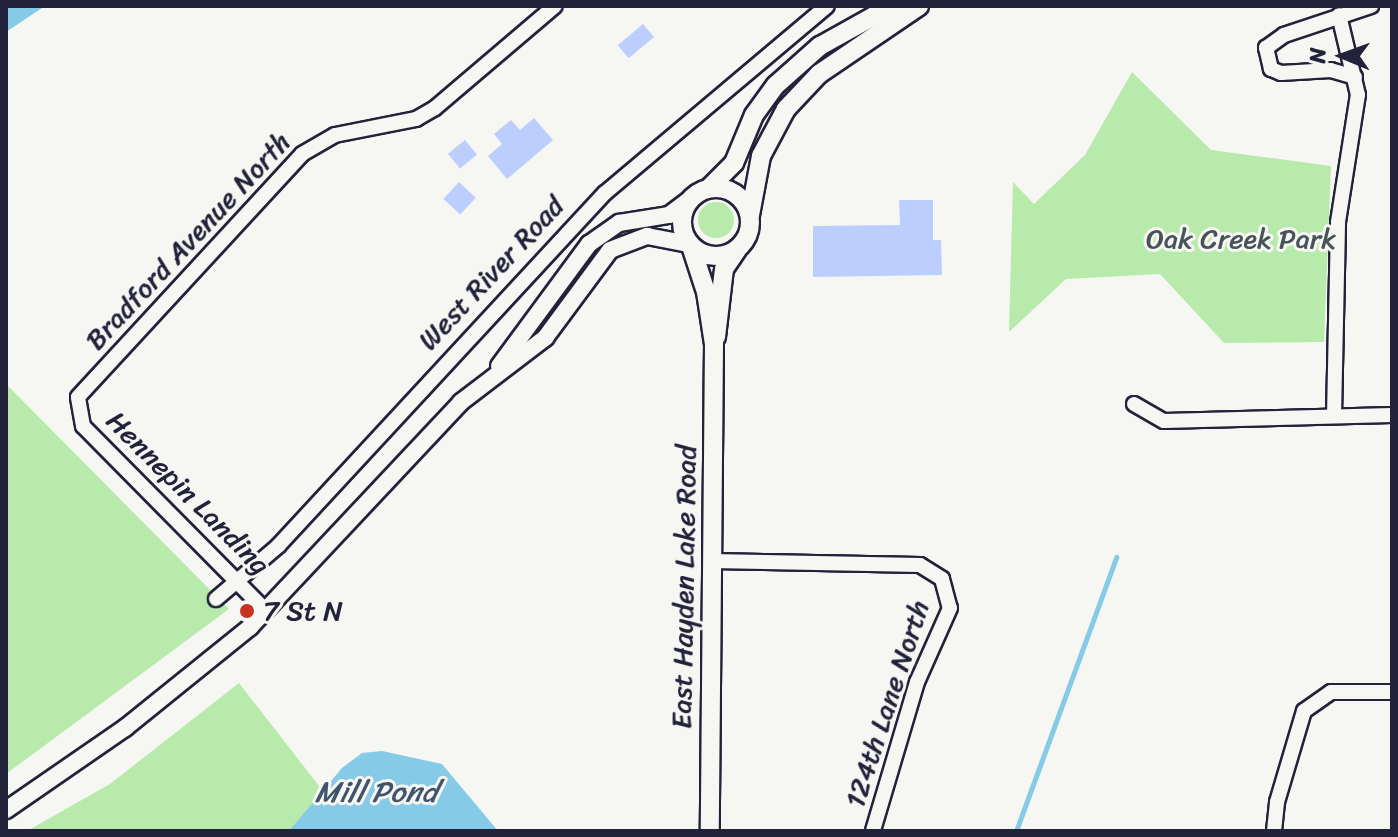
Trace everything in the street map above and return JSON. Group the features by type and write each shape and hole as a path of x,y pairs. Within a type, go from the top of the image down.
{"main road":[{"path":"892,6 820,46 782,78 754,115 734,163 709,188 689,200 682,225 690,245 718,257 737,250 748,235 761,156 786,109 819,74 919,6"},
{"path":"709,188 734,193 750,215"},
{"name":"East Hayden Lake Road","path":"690,245 706,292 714,344"},
{"name":"East Hayden Lake Road","path":"710,831 714,344 724,269 737,250"}],"street":[{"name":"Bradford Avenue North","path":"77,410 88,384 302,154 335,135 405,122 435,108 555,6"},
{"name":"West River Road","path":"216,599 241,581 349,472 576,221 827,6"},
{"path":"1355,77 1331,70 1281,73 1266,58 1271,40 1371,6"},
{"path":"1334,416 1338,222 1356,116 1355,77 1339,15"},
{"name":"West River Road","path":"491,377 549,306 589,244 619,223 669,215 689,200"},
{"name":"West River Road","path":"6,810 160,702 266,611 434,429 491,377 545,338 602,259 621,243 647,236 690,245"},
{"path":"1134,404 1164,421 1392,415"},
{"name":"Hennepin Landing","path":"77,410 83,426 241,581 266,611"},
{"name":"124th Lane North","path":"712,561 914,565 933,570 942,579 950,608 917,682 873,831"},
{"path":"1274,831 1277,802 1304,711 1331,692 1392,692"}],"green space":[{"name":"Oak Creek Park","path":"1132,72 1211,150 1331,166 1324,342 1224,343 1160,274 1066,279 1009,332 1013,182 1034,204 1085,155"},
{"path":"716,202 729,207 734,220 729,233 716,238 703,233 698,220 703,207"},
{"path":"6,384 229,609 6,774"},
{"path":"239,683 354,831 27,831 110,784"}],"water":[{"path":"6,6 45,6 6,32"},
{"name":"Mill Pond","path":"382,751 442,764 498,831 289,831 342,768 362,753"}],"building":[{"path":"643,24 654,37 629,58 618,45"},
{"path":"534,118 553,140 507,179 488,156 502,144 494,134 511,120 520,130"},
{"path":"465,140 477,155 460,169 448,154"},
{"path":"459,182 476,198 460,215 443,199"},
{"path":"899,200 933,200 933,240 941,240 942,275 813,277 813,226 900,225"}],"waterway":[{"path":"1016,831 1116,557"}],"place":[{"name":"7 St N","path":"247,611"}]}
